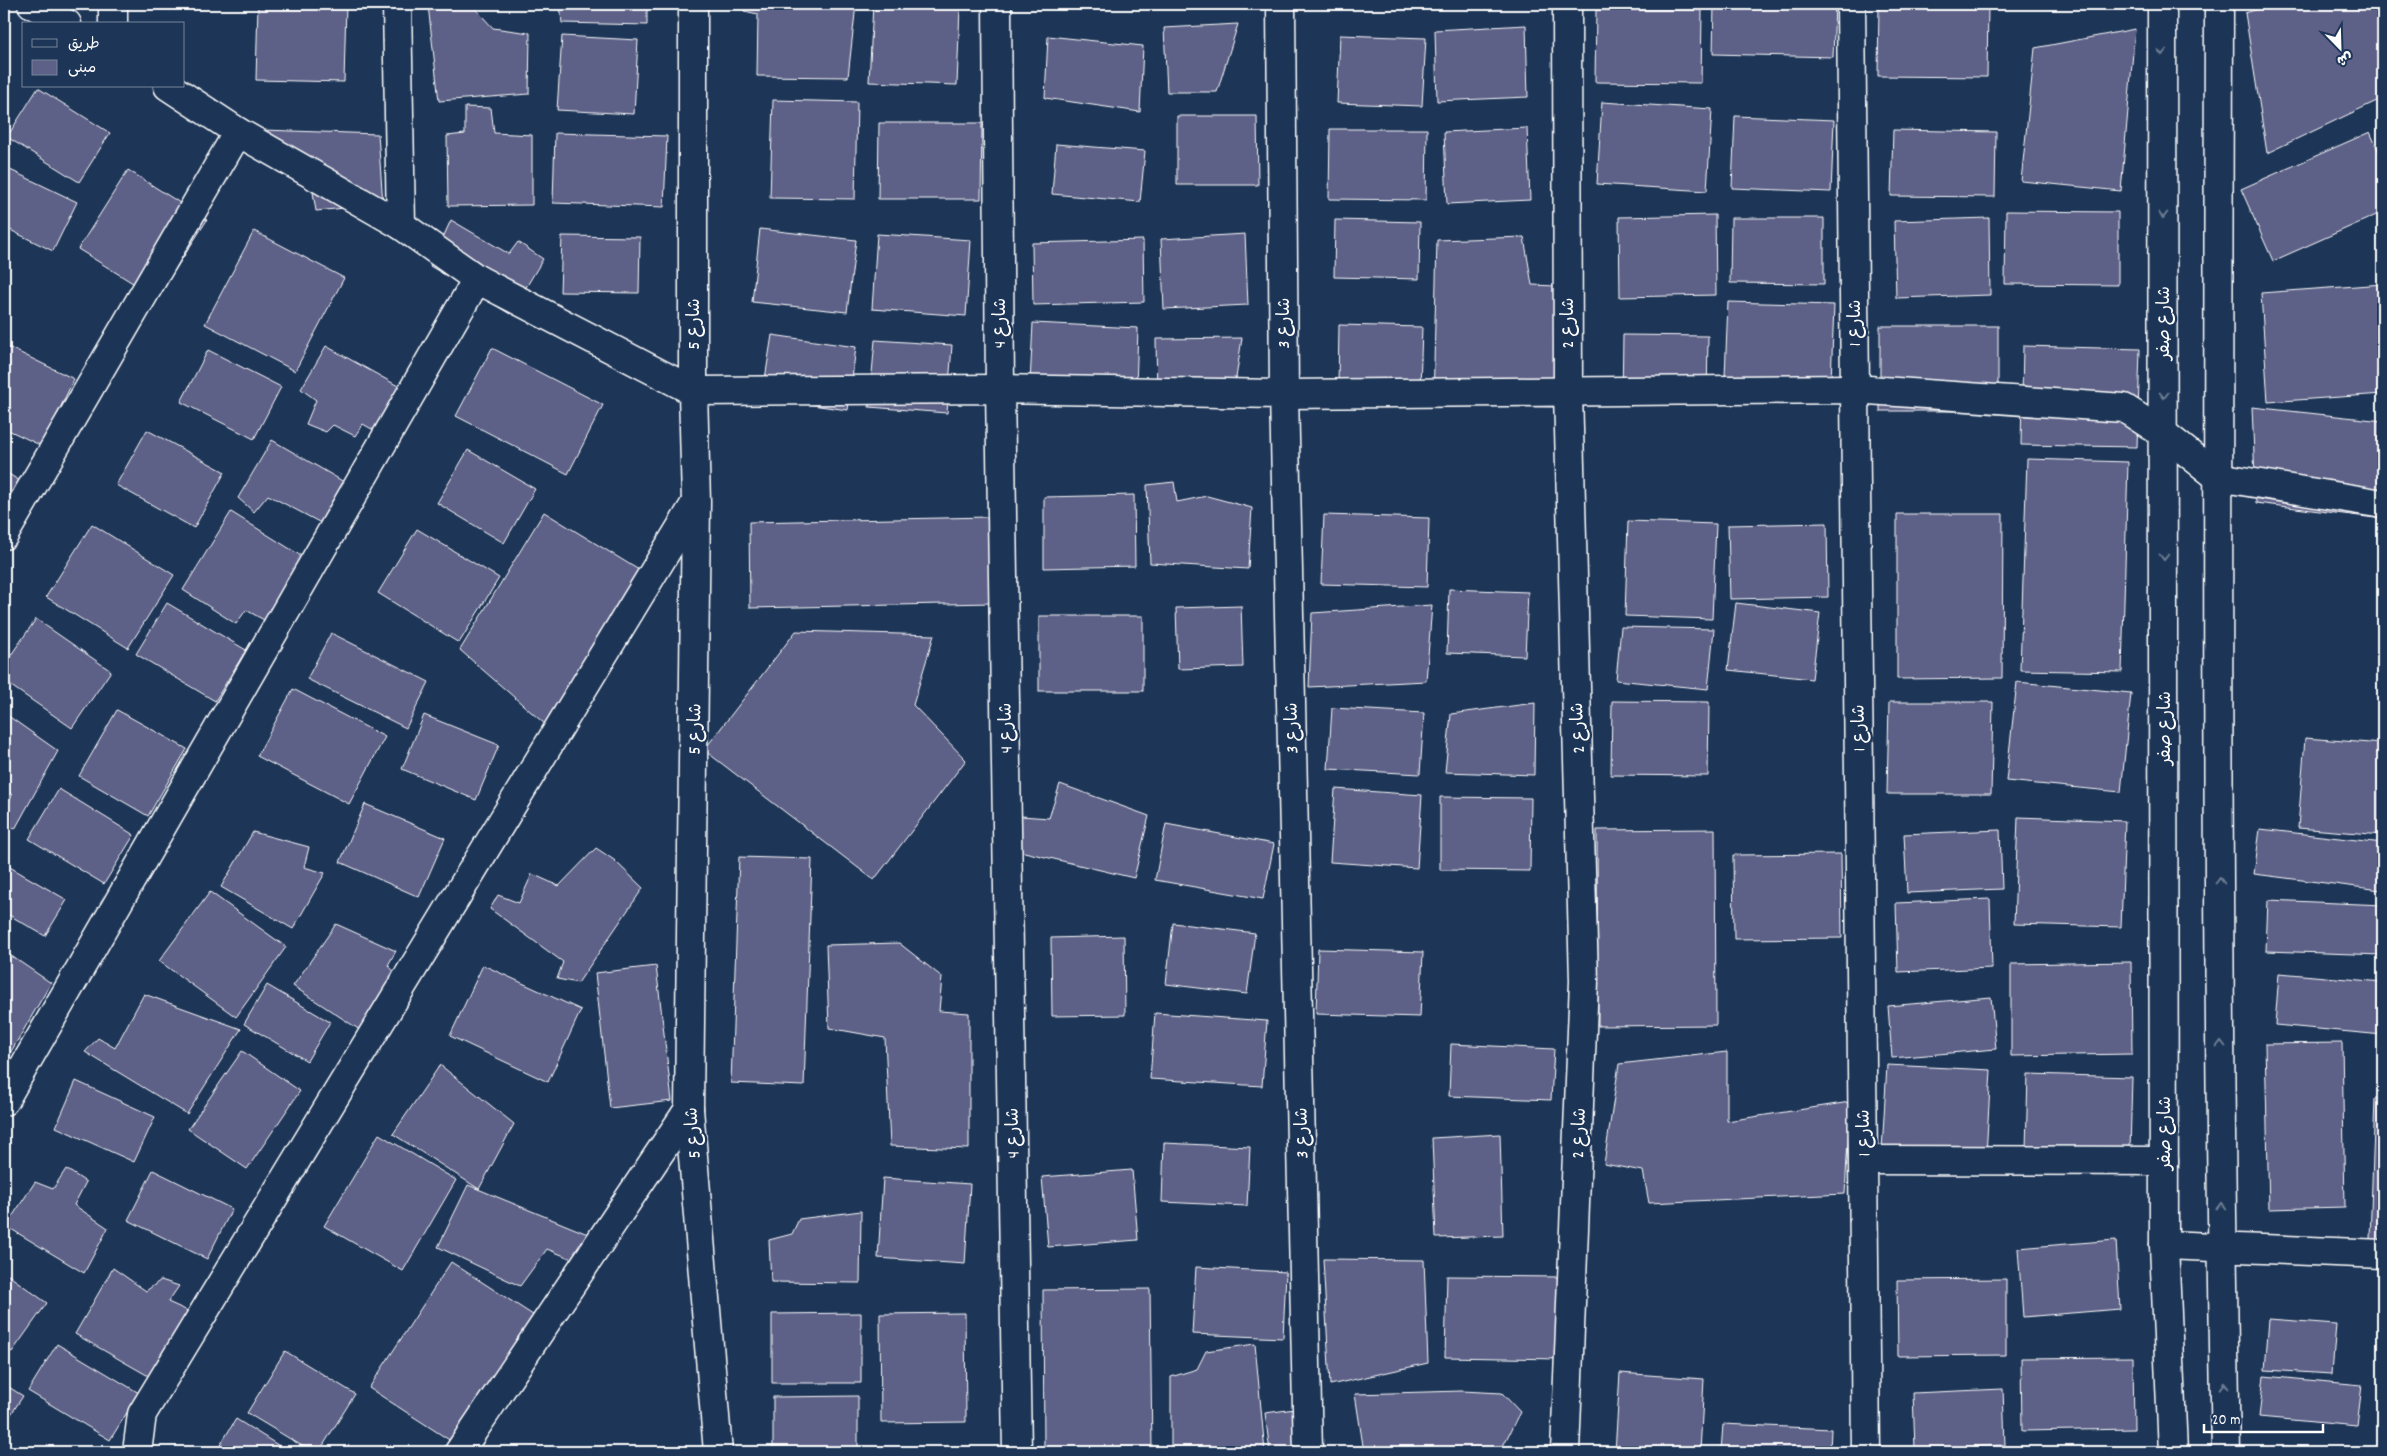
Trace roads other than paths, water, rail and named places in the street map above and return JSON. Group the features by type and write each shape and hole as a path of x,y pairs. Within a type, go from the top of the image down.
{"street":[{"path":"32,4 64,22"},
{"path":"112,4 113,22"},
{"path":"397,4 401,225"},
{"name":"شارع 5","path":"692,4 696,502 690,1109 718,1452"},
{"name":"شارع 4","path":"997,4 1000,389 1017,1452"},
{"name":"شارع 3","path":"1281,4 1284,394 1308,1452"},
{"name":"شارع 2","path":"1565,1452 1584,982 1568,392 1567,4"},
{"name":"شارع 1","path":"1852,4 1854,390 1866,1452"},
{"name":"شارع صفر","path":"2162,4 2164,1245 2173,1452"},
{"path":"2220,4 2218,477 2222,1248 2226,1452"},
{"path":"171,88 238,132 401,225 477,279 694,391 1000,389 1284,394 1854,390 2124,408 2164,434 2218,477 2383,504"},
{"path":"4,535 238,132"},
{"path":"4,1101 477,279"},
{"path":"137,1452 142,1414 696,502"},
{"path":"460,1452 690,1109"},
{"path":"1864,1160 2164,1161"},
{"path":"2164,1245 2383,1254"}]}
